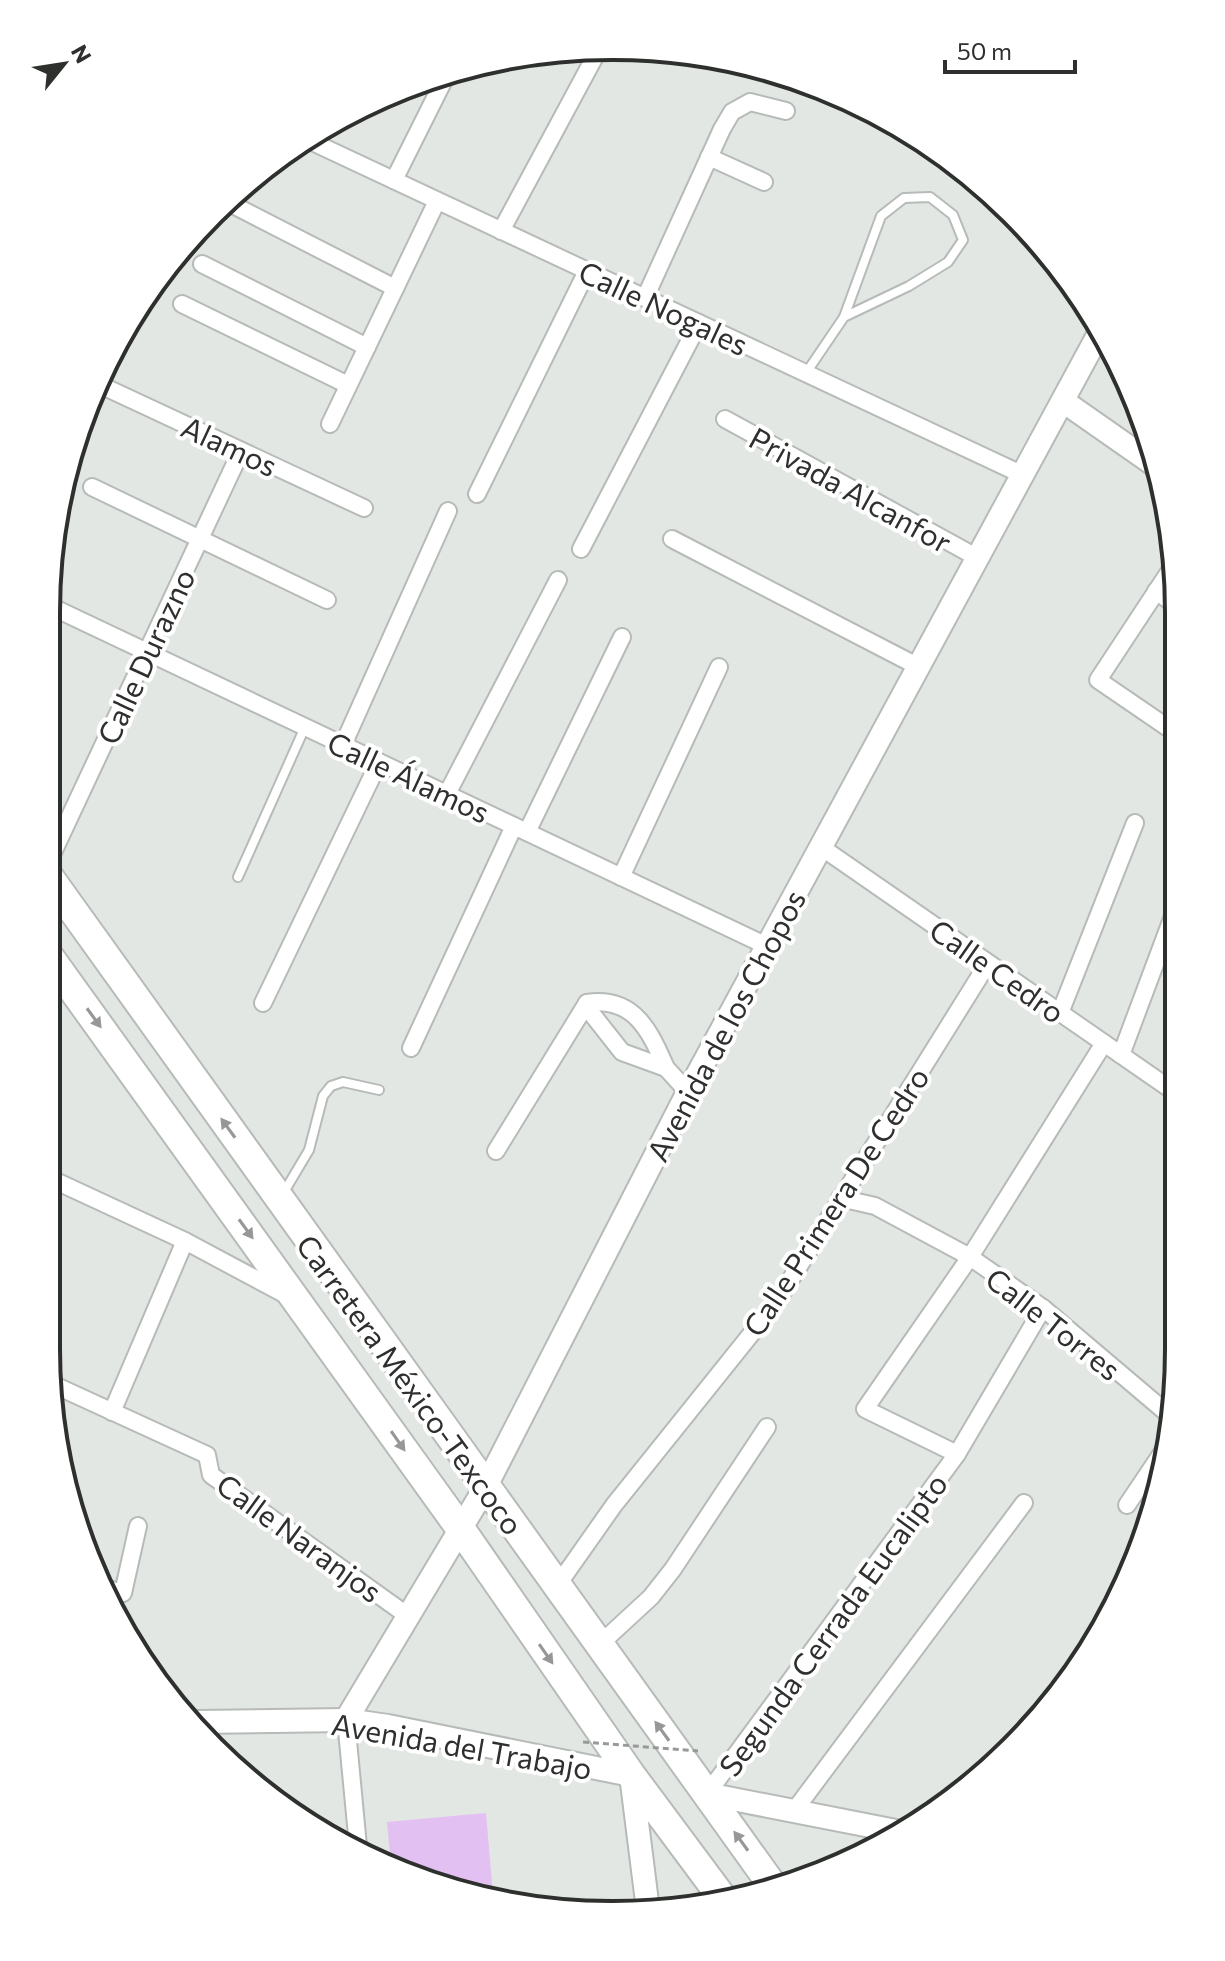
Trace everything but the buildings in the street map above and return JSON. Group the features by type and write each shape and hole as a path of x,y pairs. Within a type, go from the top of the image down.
{"highway":[{"name":"Carretera México-Texcoco","path":"60,892 767,1878"},
{"name":"Carretera México-Texcoco","path":"60,972 460,1528 631,1775 717,1891"}],"street":[{"path":"501,231 593,61"},
{"path":"394,180 440,88"},
{"path":"645,298 732,112 750,102 786,111"},
{"name":"Calle Nogales","path":"319,145 1023,475"},
{"path":"709,157 764,182"},
{"path":"330,424 437,201"},
{"path":"237,207 395,288"},
{"path":"202,264 367,347"},
{"path":"477,494 587,271"},
{"path":"182,304 348,385"},
{"path":"581,549 699,323"},
{"name":"Avenida de los Chopos","path":"346,1720 485,1488 688,1092 1094,342"},
{"name":"Alamos","path":"108,388 364,508"},
{"path":"1063,401 1142,456"},
{"name":"Privada Alcanfor","path":"725,419 978,558"},
{"name":"Calle Durazno","path":"60,837 241,451"},
{"path":"92,487 327,600"},
{"path":"343,745 448,511"},
{"path":"672,539 919,667"},
{"path":"1164,579 1098,680 1165,726"},
{"path":"447,794 558,580"},
{"path":"1156,591 1165,597"},
{"name":"Calle Álamos","path":"60,611 767,946"},
{"path":"411,1048 520,829 622,637"},
{"path":"621,877 719,667"},
{"path":"263,1003 379,762"},
{"path":"1060,1013 1135,823"},
{"name":"Calle Cedro","path":"821,847 1165,1085"},
{"path":"1121,1055 1165,937"},
{"name":"Calle Primera De Cedro","path":"557,1586 614,1505 776,1303 988,963"},
{"path":"496,1151 587,1003 604,1000 622,1005 641,1021 666,1068 688,1092"},
{"path":"587,1003 622,1052 666,1068"},
{"path":"970,1257 1104,1043"},
{"path":"60,1183 185,1241 300,1303"},
{"name":"Calle Torres","path":"840,1198 875,1206 970,1257 1043,1308 1161,1408"},
{"path":"112,1412 185,1241"},
{"name":"Calle Torres","path":"957,1454 865,1409 970,1257"},
{"name":"Segunda Cerrada Eucalipto","path":"707,1794 957,1454 1043,1308"},
{"name":"Calle Naranjos","path":"61,1388 207,1455 211,1475 408,1616"},
{"path":"600,1644 651,1597 673,1569 767,1427"},
{"path":"1127,1505 1151,1469"},
{"path":"794,1811 1024,1503"},
{"path":"116,1591 123,1593 138,1526"},
{"path":"346,1720 357,1838"},
{"name":"Avenida del Trabajo","path":"206,1722 346,1720 631,1775"},
{"path":"631,1775 647,1900"},
{"path":"707,1794 885,1829"}],"lane":[{"path":"806,373 844,317 881,216 904,198 930,197 953,215 963,240 948,262 909,286 844,317"},
{"path":"238,877 305,726"},
{"path":"279,1200 309,1150 323,1096 331,1086 343,1082 379,1090"}],"path":[{"path":"583,1742 698,1751"}],"shaded area":[{"path":"486,1813 492,1887 435,1872 390,1854 387,1822"}]}
